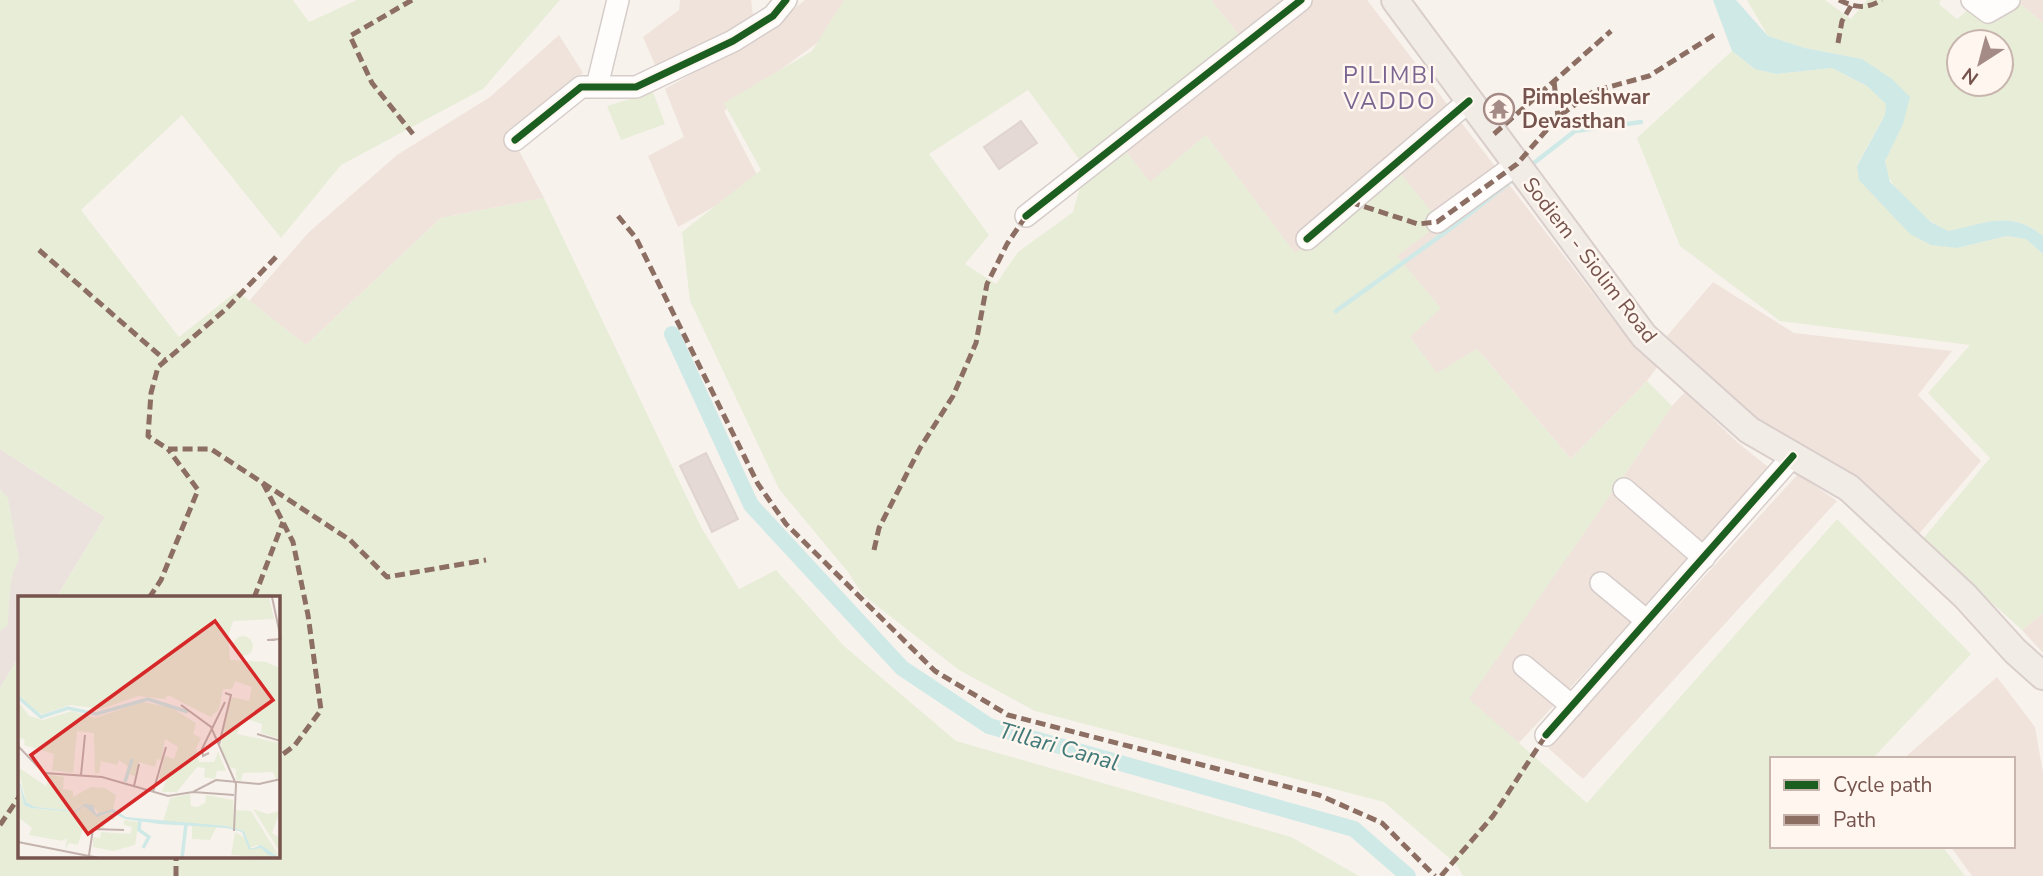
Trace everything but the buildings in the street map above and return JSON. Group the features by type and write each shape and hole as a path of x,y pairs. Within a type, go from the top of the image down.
{"main road":[{"name":"Sodiem - Siolim Road","path":"1395,0 1644,336 1749,430 1849,488 1965,596 2015,651 2043,676"}],"street":[{"path":"597,86 618,0"},
{"path":"515,140 581,87 636,87 733,41 774,16 786,0"},
{"path":"1026,216 1301,0"},
{"path":"1972,0 1988,12 2009,0"},
{"path":"1307,239 1469,101"},
{"path":"1437,222 1517,164"},
{"path":"1546,735 1793,456"},
{"path":"1624,489 1704,558"},
{"path":"1601,583 1647,621"},
{"path":"1524,666 1572,706"}],"shaded area":[{"path":"680,0 751,0 754,23 656,67 643,37 679,10"},
{"path":"805,0 851,0 817,43 724,111 760,181 678,227 648,156 684,137 665,89 767,31"},
{"path":"1211,0 1283,0 1239,35"},
{"path":"1312,0 1367,0 1621,330 1658,366 1647,381 1571,459 1477,349 1437,374 1410,337 1397,256 1400,174 1295,254 1206,135 1150,183 1125,150"},
{"path":"2043,0 2043,23 2018,2"},
{"path":"559,35 583,73 508,130 544,198 441,218 306,345 249,301 308,233 397,155 490,97"},
{"path":"1713,282 1794,333 1952,351 1918,395 1981,461 1918,535 1845,469 1745,411 1667,336"},
{"path":"1685,392 1737,442 1772,470 1518,744 1468,699 1672,406"},
{"path":"0,449 105,517 57,596 18,596 18,659 0,688"},
{"path":"1798,474 1837,501 1583,779 1548,748"},
{"path":"2043,613 2043,653 2022,630"},
{"path":"1997,677 2035,727 2043,773 2043,876 1972,876 1951,848 2015,848 2015,757 1905,757"}],"green space":[{"path":"0,0 293,0 309,22 357,0 560,0 483,89 341,165 281,238 182,115 81,210 179,337 237,291 306,345 441,218 544,198 701,527 739,589 776,570 844,646 956,741 1291,837 1359,876 0,876 0,688 18,659 18,858 280,858 280,596 57,596 105,517 0,449"},
{"path":"844,0 1211,0 1239,35 1079,159 1028,90 929,154 989,235 965,264 996,284 1018,252 1073,212 1082,180 1125,150 1150,182 1206,135 1295,253 1400,173 1441,223 1397,256 1441,308 1410,337 1437,373 1477,349 1571,459 1647,381 1672,406 1469,699 1587,803 1837,519 1971,654 1876,757 1770,757 1770,848 1944,848 1965,876 1463,876 1456,864 1384,802 1035,711 959,670 863,595 848,572 779,489 690,301 682,232 761,170 724,103 812,51"},
{"path":"1747,0 1825,0 1851,19 1867,0 1941,0 1939,4 1957,19 1970,8 1990,24 2018,2 2043,23 2043,236 2020,223 2008,221 1985,223 1948,232 1929,219 1907,201 1890,179 1886,159 1903,124 1862,59 1805,48 1768,36"},
{"path":"1732,51 1755,69 1776,74 1832,68 1867,86 1887,104 1885,115 1857,165 1957,248 2007,236 2026,239 2043,254 2043,613 2022,630 1922,540 1990,458 1928,393 1970,345 1780,321 1680,246 1637,138"},
{"path":"653,92 665,124 621,140 607,106"},
{"path":"0,489 8,498 19,560 11,583 7,626 0,631"}],"water":[{"path":"1713,0 1736,0 1768,36 1805,48 1862,59 1892,79 1910,97 1903,124 1885,161 1890,182 1931,222 1948,231 1985,222 2020,223 2043,236 2043,254 2026,239 2007,236 1957,248 1931,245 1910,234 1859,180 1857,166 1885,115 1886,104 1867,86 1832,68 1776,74 1755,69 1732,51"}],"waterway":[{"path":"1530,166 1575,131 1641,122"},
{"path":"1336,311 1454,226 1515,178"},
{"name":"Tillari Canal","path":"672,334 751,505 902,668 989,726 1354,829 1408,876"}],"marked path":[{"path":"412,0 350,36 372,83 413,134"},
{"path":"1839,0 1861,6 1882,0"},
{"path":"1838,43 1842,21 1851,6"},
{"path":"1494,134 1611,31"},
{"path":"1350,202 1418,224 1437,222 1517,164 1558,117 1594,91 1649,76 1714,35"},
{"path":"1554,81 1558,117"},
{"path":"618,216 636,238 758,484 786,524 935,671 1008,715 1319,795 1382,823 1435,876"},
{"path":"874,550 879,528 920,448 953,396 976,343 987,284 1007,244 1026,216"},
{"path":"39,250 165,360"},
{"path":"276,257 226,309 158,367 151,393 148,436 168,449 211,449 350,540 387,577 486,560"},
{"path":"150,596 161,580 198,490 168,449"},
{"path":"263,483 293,542 308,615 321,710 295,745 280,756"},
{"path":"255,596 283,522"},
{"path":"1441,876 1493,816 1546,735"},
{"path":"0,825 18,798"},
{"path":"176,858 176,876"}],"cycle path":[{"path":"515,140 581,87 636,87 733,41 773,16 786,0"},
{"path":"1026,216 1301,0"},
{"path":"1307,239 1469,101"},
{"path":"1546,735 1793,456"}],"place":[{"name":"Pimpleshwar Devasthan","path":"1499,109"}],"district":[{"name":"PILIMBI VADDO","path":"1390,88"}]}
